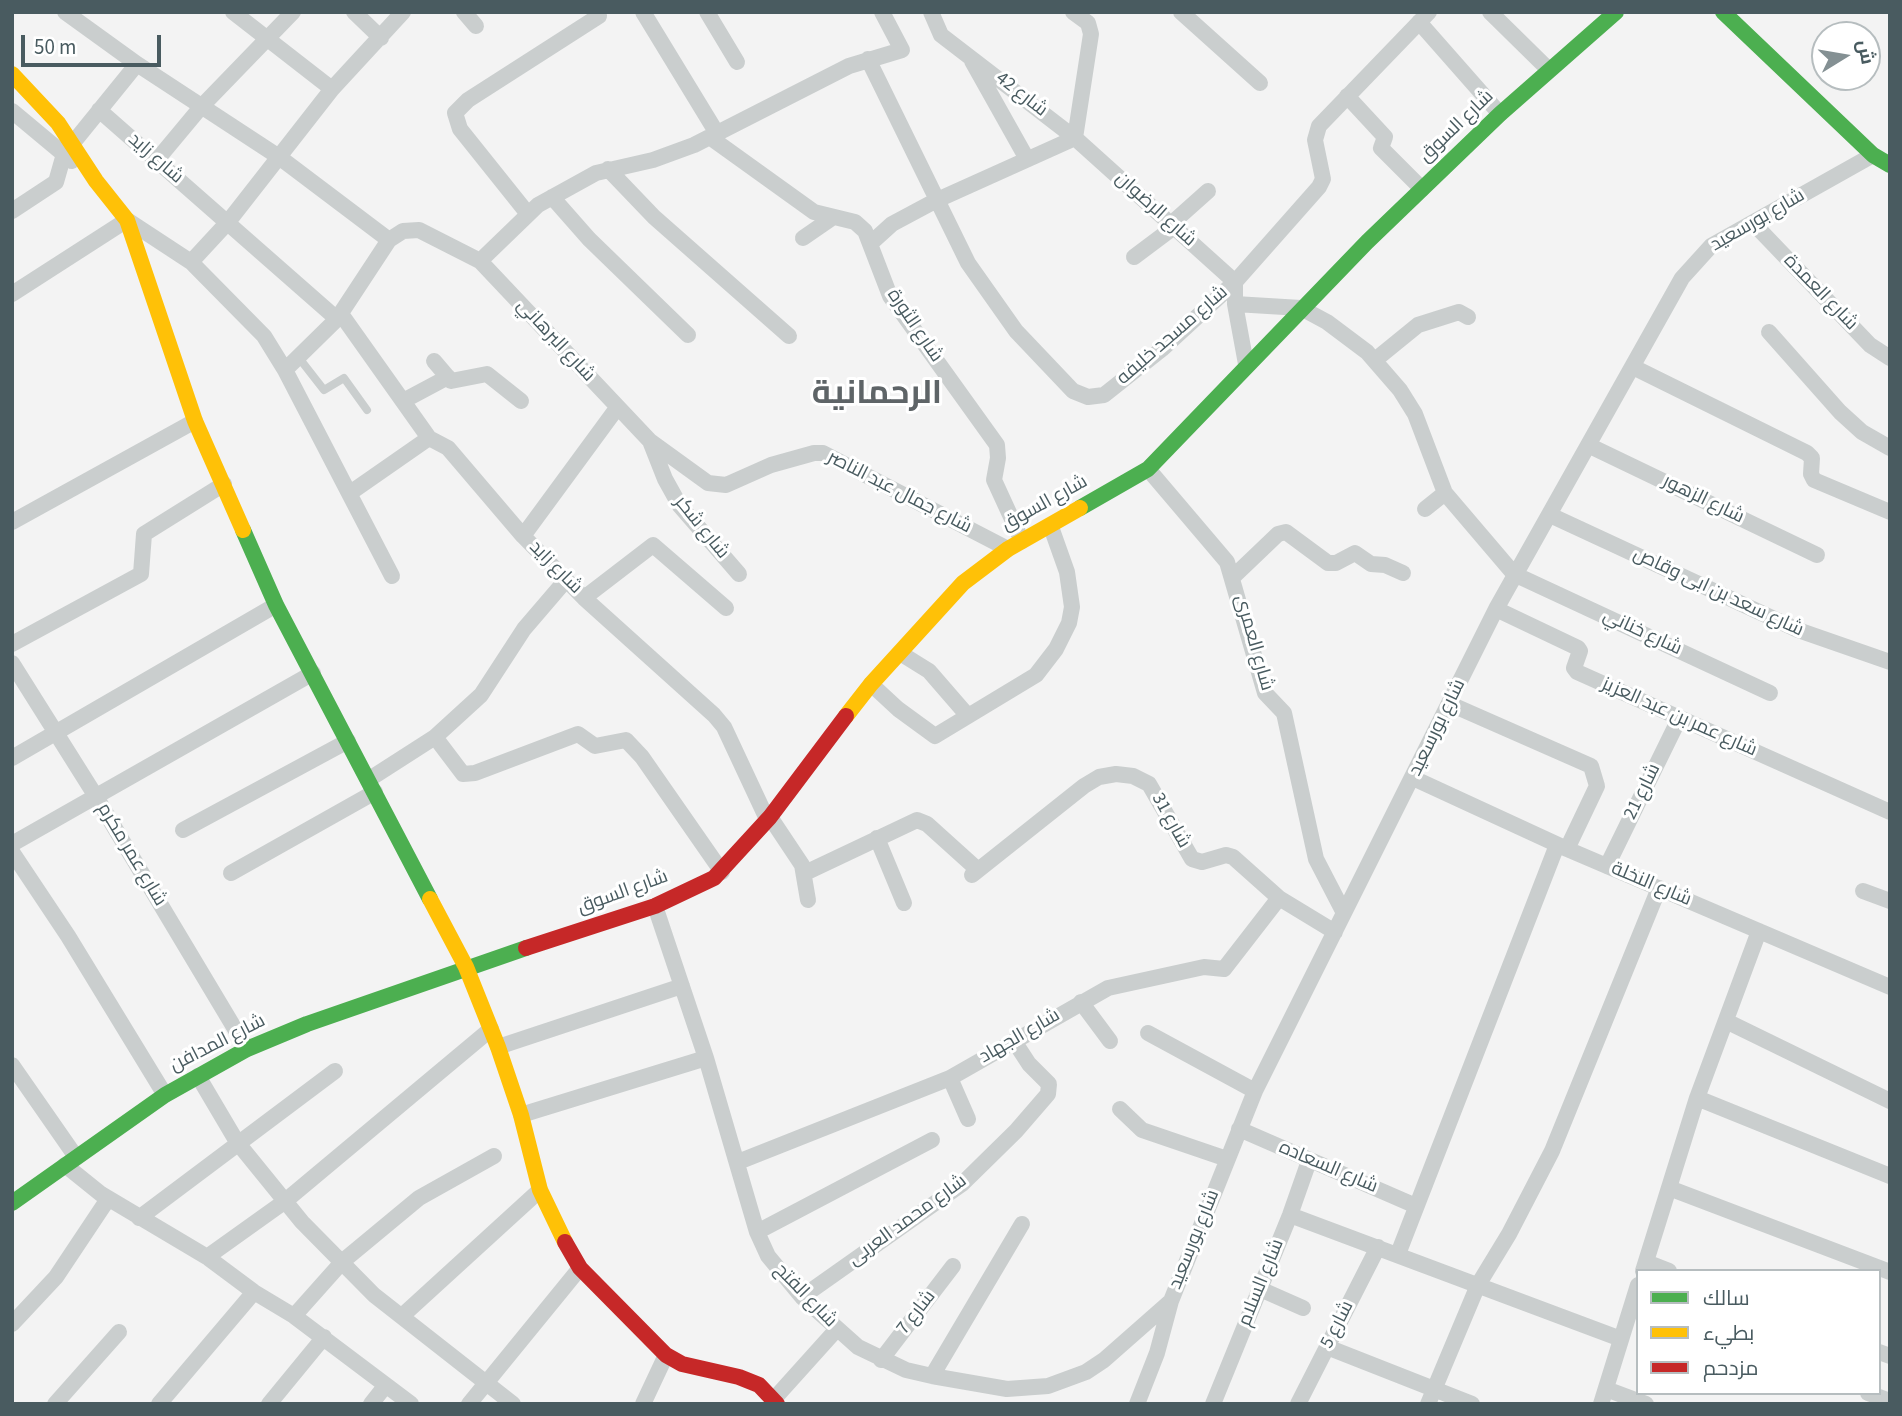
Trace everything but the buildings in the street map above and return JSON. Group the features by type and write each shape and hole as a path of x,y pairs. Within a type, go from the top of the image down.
{"street":[{"path":"65,12 136,64 279,157 389,240 339,317 285,370"},
{"path":"233,12 265,40 332,89"},
{"path":"156,161 201,107 293,12"},
{"path":"354,12 381,38"},
{"path":"191,262 229,222 332,89 403,12"},
{"path":"464,12 476,26"},
{"path":"643,12 714,137"},
{"path":"480,261 527,215 552,197 596,173 653,160 714,137 784,98 868,59 902,50 882,12"},
{"name":"شارع 42","path":"931,12 941,34 1075,138"},
{"path":"1181,12 1259,83"},
{"path":"1490,12 1549,70"},
{"name":"شارع السوق","path":"466,967 655,906 706,884 722,872 769,818 871,684 963,583 1007,549 1051,527 1148,468 1246,364 1422,189 1500,114 1616,12"},
{"path":"1723,12 1873,155 1890,165"},
{"path":"527,215 460,129 455,113 468,100 601,13"},
{"path":"712,14 737,62"},
{"path":"871,243 892,224 935,201 1075,138 1091,34 1077,15"},
{"path":"1424,17 1500,114"},
{"name":"شارع مسجد خليفه","path":"868,59 935,201 968,263 1016,331 1073,391 1088,397 1104,395 1117,386 1235,282 1322,184 1316,133 1323,120 1424,17"},
{"name":"شارع 42","path":"967,53 1027,159"},
{"path":"12,211 56,182 68,149 136,64"},
{"path":"12,74 68,149 127,220 191,262 264,336 285,370 392,576"},
{"path":"1347,96 1385,138 1381,149 1422,189"},
{"name":"شارع زايد","path":"99,110 339,317 429,438 448,448 523,536 583,598 714,715 724,727 769,818 805,873"},
{"path":"12,111 68,149"},
{"name":"شارع الثورة","path":"714,137 814,212 855,222 865,231 890,296 997,445 995,480 1022,541"},
{"name":"شارع الرضوان","path":"1075,138 1235,282"},
{"name":"شارع بورسعيد","path":"1137,1404 1157,1353 1171,1301 1255,1091 1496,608 1690,266 1711,246 1873,155"},
{"path":"608,169 654,217 789,336"},
{"path":"1134,257 1173,226 1208,191"},
{"path":"552,197 589,239 688,335"},
{"path":"803,238 832,218"},
{"path":"12,294 127,220"},
{"path":"127,220 195,421 276,605 466,967 498,1047 521,1115 540,1190 555,1226 580,1268 666,1355 704,1370 739,1377 758,1385 776,1401 837,1329"},
{"name":"شارع العمدة","path":"1753,223 1870,345 1890,358"},
{"name":"شارع البرهاني","path":"389,240 403,231 419,230 480,261 650,441 708,483"},
{"path":"1235,282 1235,304 1246,364"},
{"path":"1235,304 1301,308 1327,322 1375,359 1415,414 1445,493 1514,574"},
{"path":"1375,359 1418,325 1459,312 1468,317"},
{"path":"1769,332 1840,412 1862,432 1890,449"},
{"path":"434,361 453,382 489,374 521,401"},
{"path":"1633,367 1807,453 1812,458 1811,474 1814,480 1890,512"},
{"path":"403,401 448,377"},
{"path":"523,536 617,408"},
{"path":"12,522 195,421"},
{"path":"350,493 429,438"},
{"name":"شارع شكر","path":"650,441 680,506 739,574"},
{"name":"شارع الزهور","path":"1590,446 1817,555"},
{"name":"شارع جمال عبد الناصر","path":"708,483 726,485 771,465 823,453 1007,549"},
{"name":"شارع العمرى","path":"1148,468 1219,548 1233,577 1265,693 1284,713 1314,852 1344,914"},
{"path":"12,644 141,574 144,534 224,484"},
{"path":"1425,509 1445,493"},
{"name":"شارع سعد بن ابى وقاص","path":"1550,515 1798,630 1890,662"},
{"path":"871,684 933,736 1037,675 1048,662 1069,622 1071,592 1051,527"},
{"path":"1233,577 1278,534 1286,532 1328,563 1336,563 1355,552 1371,564 1385,565 1403,573"},
{"path":"583,598 653,545 726,608"},
{"name":"شارع خناني","path":"1514,574 1770,693"},
{"path":"231,873 371,786 435,737 481,695 524,629 566,580"},
{"path":"12,758 276,605"},
{"name":"شارع عمر بن عبد العزيز","path":"1496,608 1578,648 1580,651 1574,668 1577,672 1890,813"},
{"path":"900,653 929,671 968,716"},
{"name":"شارع عمر مكرم","path":"12,663 95,795 247,1049"},
{"path":"12,844 313,673"},
{"path":"1398,1254 1562,847 1597,786 1591,766 1450,704"},
{"name":"شارع 21","path":"1608,866 1679,719"},
{"path":"435,737 463,774 475,774 578,734 583,735 593,746 626,740 642,757 722,872"},
{"path":"183,830 348,741"},
{"name":"شارع 31","path":"877,838 912,820 923,821 975,873 1084,786 1099,777 1116,774 1133,776 1149,784 1192,859 1202,862 1226,855 1233,857 1279,898 1335,932"},
{"name":"شارع النخلة","path":"1413,778 1562,847 1890,987"},
{"path":"808,900 805,873 877,838 904,903"},
{"path":"12,852 68,936 165,1096"},
{"path":"1432,1397 1478,1285 1509,1234 1552,1151 1659,888"},
{"path":"1863,891 1890,901"},
{"name":"شارع الجهاد","path":"738,1162 950,1078 1081,1002 1123,983 1172,976 1204,967 1224,969 1279,898"},
{"name":"شارع الفتح","path":"655,906 706,1058 757,1232 768,1256 802,1297 837,1329 881,1360 932,1377 1007,1389 1038,1388 1068,1380 1104,1360 1171,1301"},
{"path":"1645,1266 1697,1098 1759,931"},
{"name":"شارع المدافن","path":"18,1200 165,1096 247,1049 307,1024 466,967"},
{"path":"498,1047 682,986"},
{"path":"1081,1002 1110,1041"},
{"path":"1726,1021 1890,1101"},
{"path":"207,1257 284,1202 491,1029"},
{"path":"1148,1033 1255,1091"},
{"name":"شارع محمد العربى","path":"802,1297 962,1184 1016,1131 1048,1094 1049,1084 1029,1065 1014,1041"},
{"path":"521,1115 706,1058"},
{"path":"12,1065 71,1161 108,1199 207,1257 254,1292 324,1337 411,1404"},
{"path":"139,1218 335,1071"},
{"path":"198,1076 237,1142 284,1202 374,1295 513,1404"},
{"path":"950,1078 968,1119"},
{"path":"1697,1098 1890,1176"},
{"path":"1120,1109 1142,1130 1227,1159"},
{"name":"شارع السعاده","path":"1239,1129 1416,1206"},
{"path":"757,1232 932,1140"},
{"path":"294,1316 343,1261 428,1191 494,1156"},
{"name":"شارع السلام","path":"1213,1404 1290,1215 1309,1161"},
{"path":"12,1184 18,1200"},
{"path":"1669,1188 1890,1272"},
{"path":"402,1316 540,1190"},
{"path":"12,1324 56,1277 108,1199"},
{"path":"1290,1215 1621,1339"},
{"path":"932,1377 1022,1224"},
{"name":"شارع 5","path":"1298,1404 1378,1247"},
{"name":"شارع 7","path":"881,1360 953,1266"},
{"path":"468,1404 580,1268"},
{"path":"1260,1289 1303,1308"},
{"path":"159,1404 254,1292"},
{"path":"1634,1310 1621,1339 1603,1396 1646,1404"},
{"path":"55,1404 119,1332"},
{"path":"269,1404 324,1337"},
{"path":"1327,1347 1432,1397 1472,1404"},
{"path":"643,1404 666,1355"},
{"path":"371,1404 386,1385"},
{"path":"1874,1395 1890,1401"}],"lane":[{"path":"299,358 324,390 344,378 367,410"}],"traffic: fast":[{"path":"1080,508 1148,469 1367,242 1500,114 1616,12"},
{"path":"1723,12 1873,155 1890,165"},
{"path":"243,530 276,605 430,899"},
{"path":"12,1203 165,1095 247,1049 307,1024 526,948"}],"traffic: slow":[{"path":"12,74 58,123 96,181 127,220 195,421 243,530"},
{"path":"846,716 871,684 963,583 1008,549 1080,508"},
{"path":"430,899 466,967 498,1047 521,1115 540,1190 565,1242"}],"traffic: jam":[{"path":"526,948 655,906 714,878 770,817 846,716"},
{"path":"565,1242 580,1268 666,1355 682,1364 739,1377 759,1385 777,1404"}],"district":[{"name":"الرحمانية","path":"877,396"}]}
